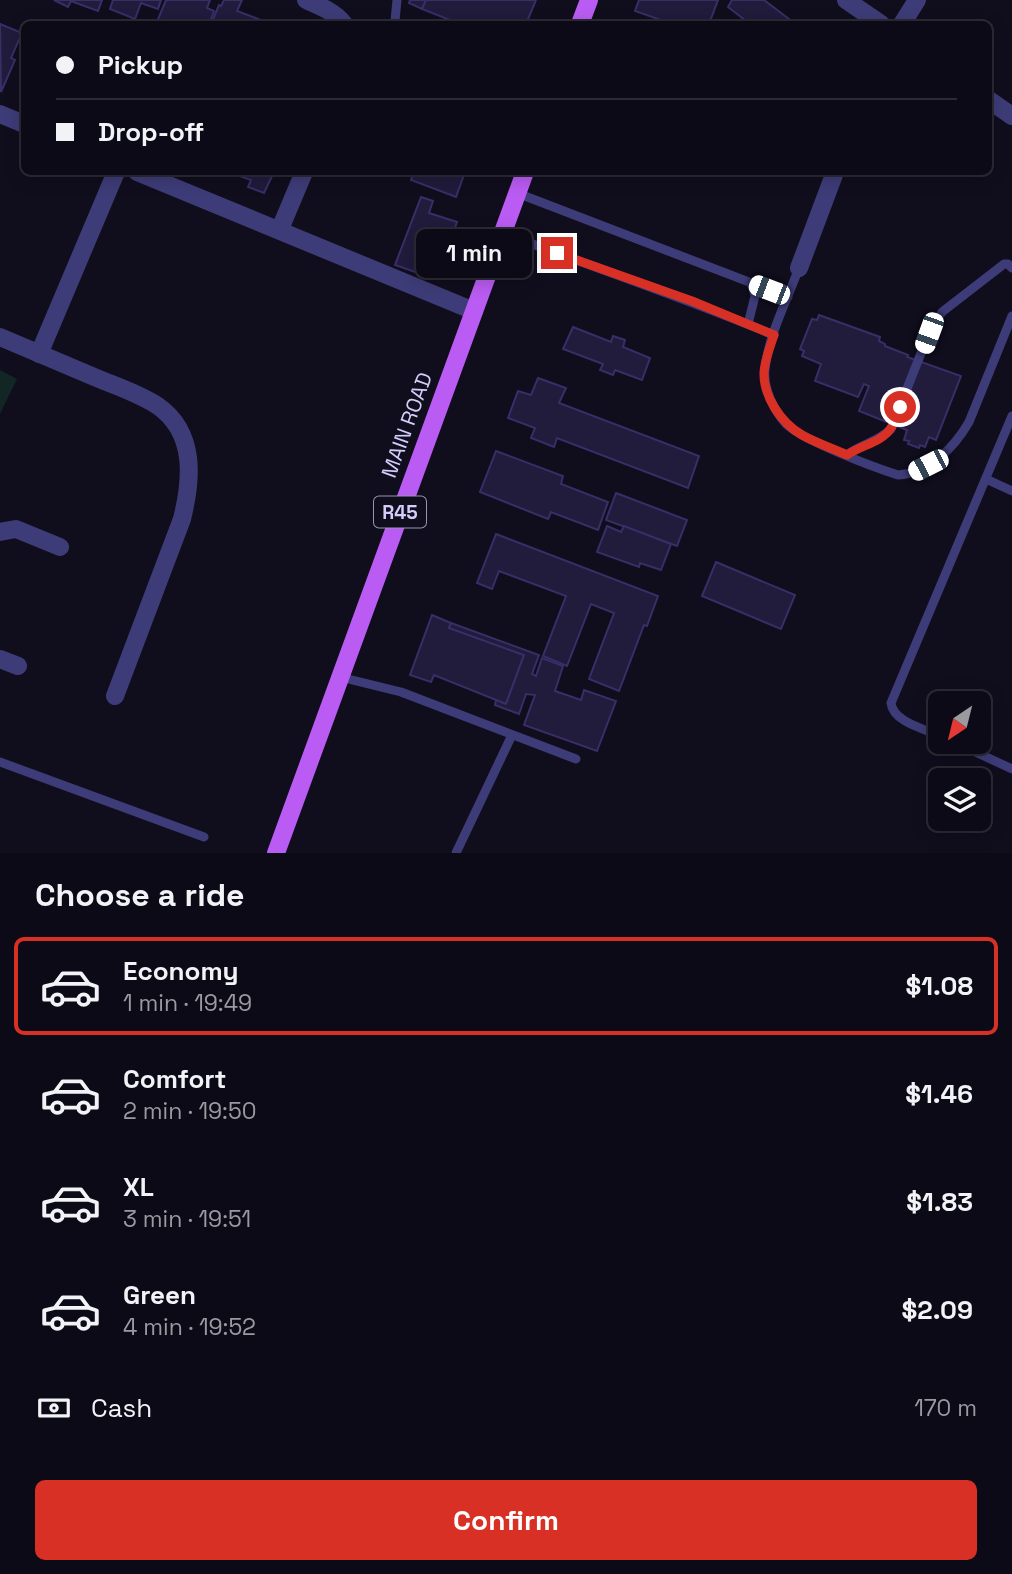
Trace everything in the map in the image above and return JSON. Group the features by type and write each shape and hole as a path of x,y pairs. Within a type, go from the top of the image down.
{"main road":[{"path":"581,21 589,0"},
{"name":"MAIN ROAD","path":"276,853 524,175"}],"street":[{"path":"306,0 325,8 342,21"},
{"path":"846,0 877,21"},
{"path":"904,21 917,0"},
{"path":"992,102 1012,116"},
{"path":"0,114 21,123"},
{"path":"39,354 115,175"},
{"path":"145,175 474,311"},
{"path":"280,229 303,175"},
{"path":"799,268 834,175"},
{"path":"0,337 134,393 159,407 174,422 183,439 190,463 190,489 182,519 115,695"},
{"path":"0,533 16,529 60,547"},
{"path":"0,659 18,666"}],"lane":[{"path":"395,21 397,0"},
{"path":"517,193 788,297"},
{"path":"503,233 774,335"},
{"path":"847,455 882,437 891,429 929,333 942,312 1004,264 1012,268"},
{"path":"799,268 767,356 764,374 776,410 786,424 802,435 898,475 910,475 946,452 960,438 1012,316"},
{"path":"748,324 755,296 751,283"},
{"path":"928,730 899,717 894,713 891,703 1012,416"},
{"path":"986,480 1012,491"},
{"path":"340,677 401,692 576,759"},
{"path":"456,853 512,736"},
{"path":"980,754 1012,769"},
{"path":"0,762 204,837"}],"green space":[{"path":"0,370 17,379 0,414"}],"building":[{"path":"54,0 102,0 98,11 71,1 68,7"},
{"path":"113,0 161,0 158,9 141,3 135,19 110,9"},
{"path":"166,0 210,0 207,8 214,11 210,21 157,21"},
{"path":"224,0 242,0 237,11 261,20 212,21 219,5 221,6"},
{"path":"410,0 426,0 422,9 409,3"},
{"path":"426,0 536,0 527,21 452,21 422,9"},
{"path":"639,0 718,0 710,21 663,21 635,11"},
{"path":"732,0 764,0 789,19 746,21 728,7"},
{"path":"0,24 21,33 11,58 15,60 1,92"},
{"path":"237,175 273,175 264,193 248,187 251,180"},
{"path":"413,175 464,175 456,197 411,180"},
{"path":"421,197 433,201 429,213 457,222 440,271 429,277 395,265"},
{"path":"819,315 880,337 879,341 885,346 908,355 907,357 961,376 936,440 929,437 925,447 920,445 919,448 908,444 909,441 904,440 907,430 859,411 869,386 864,384 858,397 815,381 821,364 802,356 804,351 800,349 812,319 817,320"},
{"path":"573,327 611,342 613,336 625,340 623,347 650,358 642,380 615,370 613,375 600,370 603,364 563,349"},
{"path":"538,378 566,388 559,403 699,456 688,488 557,438 554,447 531,438 535,428 508,418 518,391 531,395"},
{"path":"496,451 563,476 561,484 608,502 598,530 551,512 548,519 480,492"},
{"path":"616,493 687,520 677,546 606,520"},
{"path":"607,526 621,532 624,526 671,544 661,570 640,563 639,567 597,552"},
{"path":"496,534 658,596 619,691 589,679 614,613 591,604 567,666 543,656 566,596 499,571 492,589 477,583"},
{"path":"716,562 795,595 781,629 702,596"},
{"path":"432,615 451,623 449,628 524,655 506,704 434,675 431,682 410,675"},
{"path":"451,623 539,655 532,674 536,676 542,658 563,666 555,691 581,700 584,690 616,701 597,751 524,725 535,695 526,694 519,714 495,705 496,700 506,704 524,655 449,628"}],"route":[{"path":"557,253 692,301 774,335 764,374 768,392 786,424 802,435 847,455 882,437 891,429 900,407"}]}
